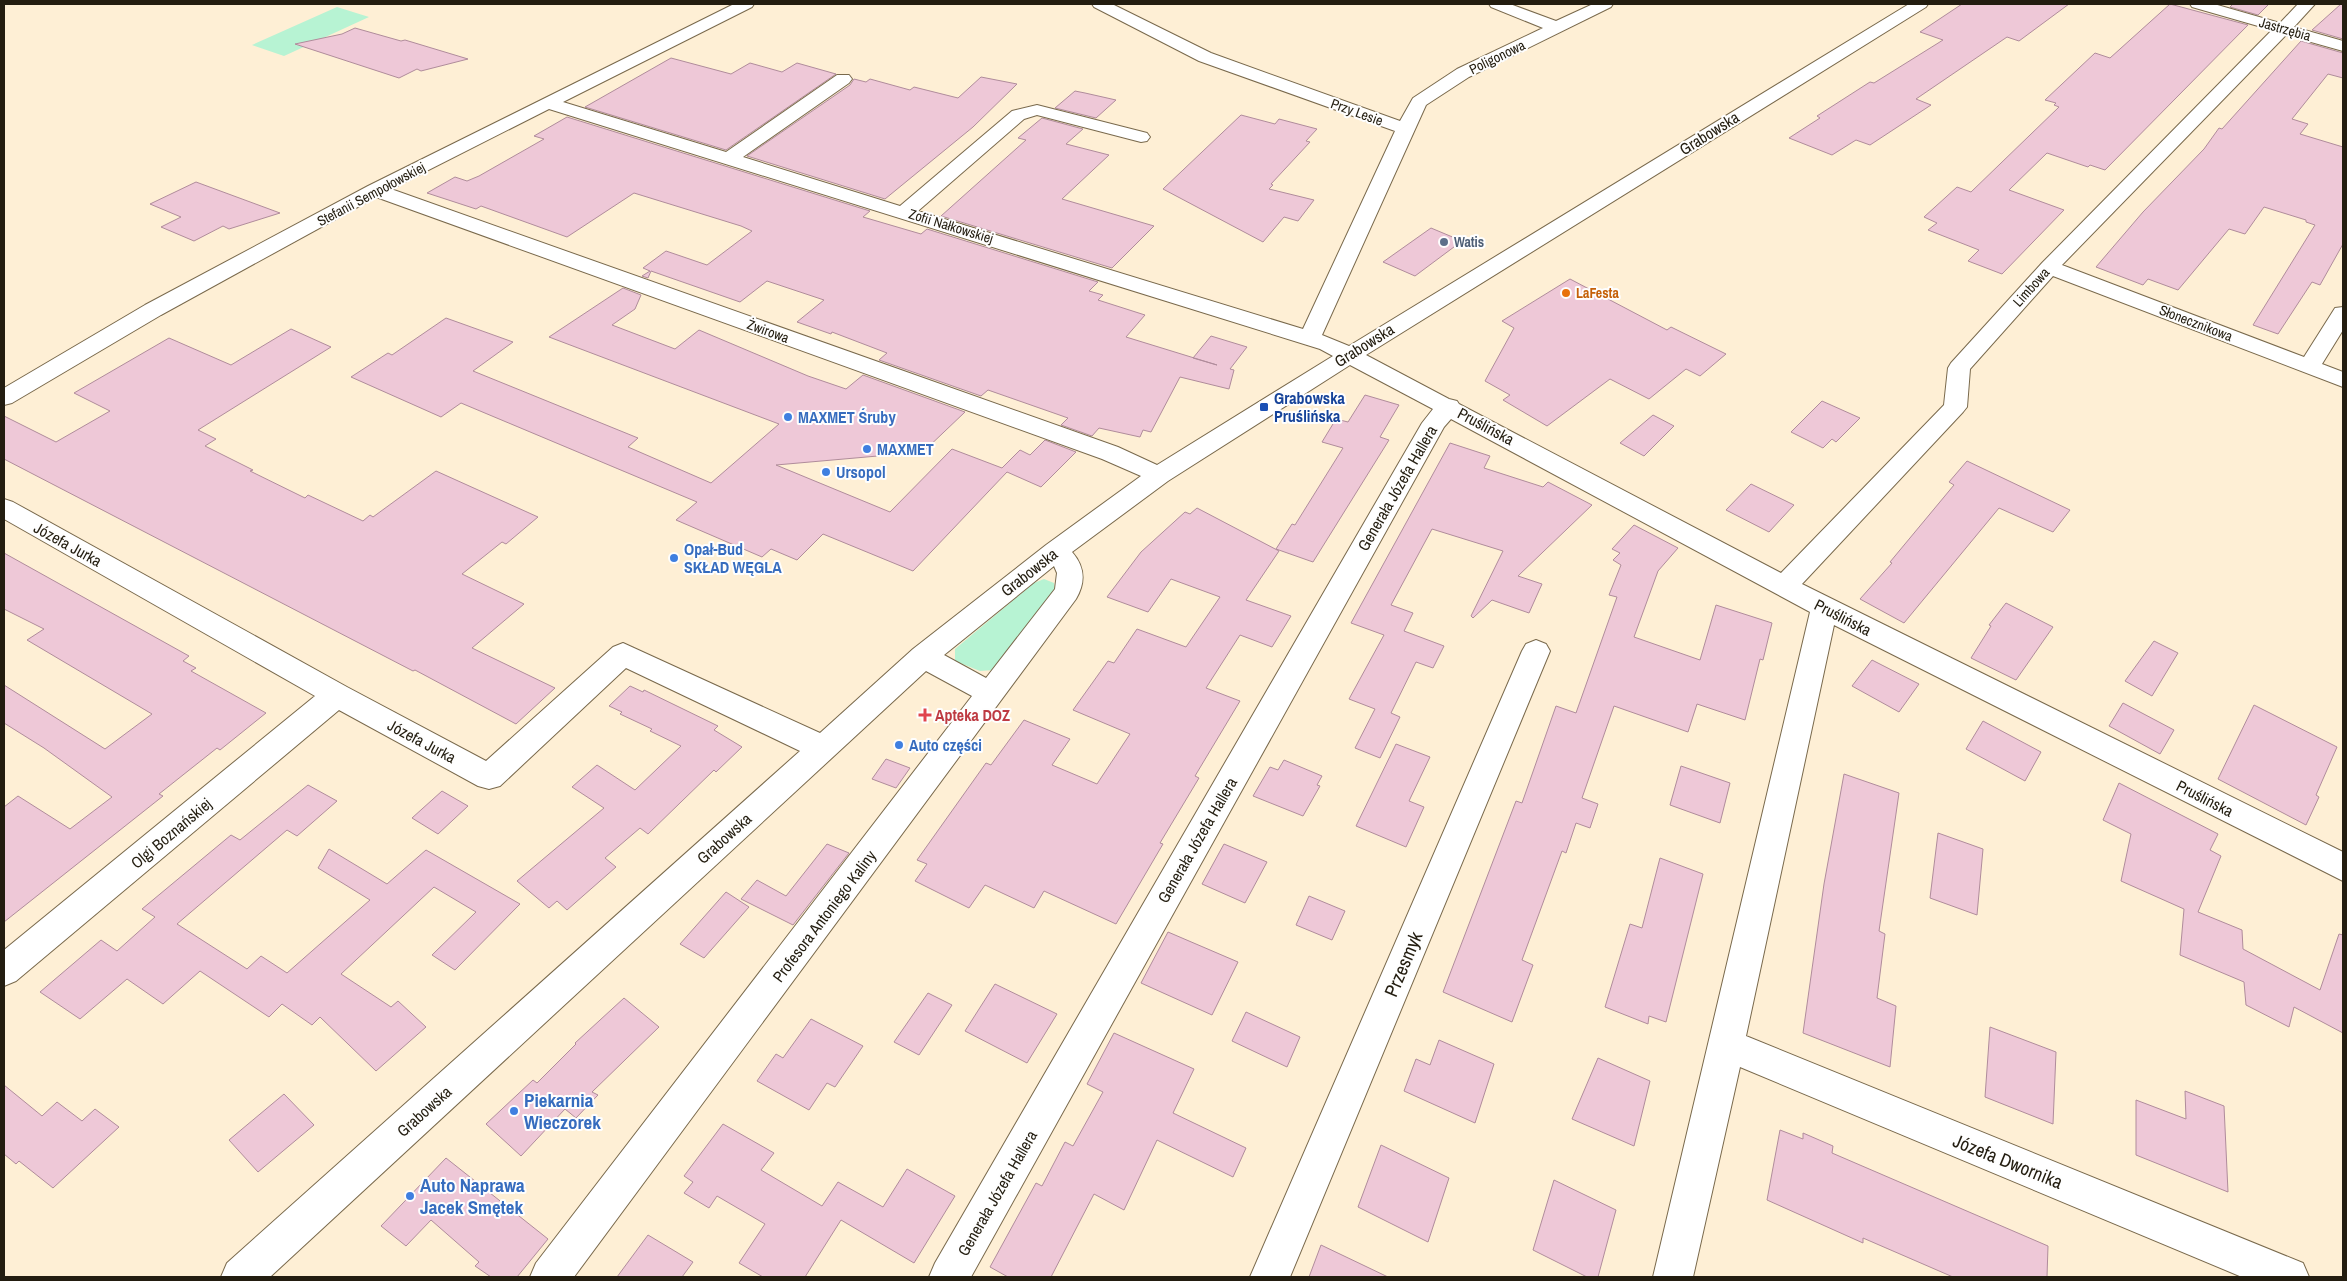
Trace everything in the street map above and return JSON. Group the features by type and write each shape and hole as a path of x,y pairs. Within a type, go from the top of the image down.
{"street":[{"name":"Stefanii Sempołowskiej","path":"4,398 153,310 375,190 550,104 746,4"},
{"name":"Przy Lesie","path":"1100,4 1205,57 1405,129 1310,337"},
{"path":"1497,4 1556,28"},
{"name":"Poligonowa","path":"1405,129 1420,102 1464,73 1605,4"},
{"name":"Grabowska","path":"241,1277 924,657 1055,551 1159,475 1350,354 1920,4"},
{"name":"Jastrzębia","path":"2198,4 2343,46"},
{"name":"Limbowa","path":"1785,586 1954,407 1959,368 2049,267 2307,4"},
{"path":"728,160 843,79"},
{"name":"Zofii Nałkowskiej","path":"550,104 1310,337 1350,354"},
{"path":"905,212 1018,115 1027,111 1037,110 1141,137"},
{"name":"Żwirowa","path":"375,190 1101,450 1159,475"},
{"name":"Słonecznikowa","path":"2049,267 2343,380"},
{"path":"2309,366 2343,314"},
{"name":"Pruślińska","path":"1350,354 1824,608 2343,867"},
{"name":"Generała Józefa Hallera","path":"949,1277 1434,423 1449,406"},
{"name":"Józefa Jurka","path":"4,508 337,695 489,777 622,654 823,748"},
{"name":"Profesora Antoniego Kaliny","path":"550,1277 992,694 1067,592 1072,577 1070,566 1055,551"},
{"path":"1673,1277 1727,1045 1824,608"},
{"name":"Przesmyk","path":"1270,1277 1536,651"},
{"path":"924,657 992,694"},
{"name":"Olgi Boznańskiej","path":"4,970 337,695"},
{"name":"Józefa Dwornika","path":"1727,1045 2290,1277"}],"green space":[{"path":"337,7 369,17 284,56 252,45"},
{"path":"1044,579 1054,583 1055,590 994,670 980,671 955,661 955,649 1034,583"}],"building":[{"path":"1962,4 2069,4 2019,41 2007,37 1916,99 1931,105 1870,145 1856,140 1832,155 1789,138 1820,118 1817,116 1870,82 1874,83 1943,40 1920,32"},
{"path":"2170,4 2248,25 2105,170 2090,165 2088,167 2047,153 2009,190 2064,210 2002,274 1968,261 1979,250 1928,230 1937,223 1924,217 1957,187 1971,192 2059,107 2054,105 2056,103 2045,100 2095,53 2110,58"},
{"path":"2233,4 2269,4 2258,15 2230,7"},
{"path":"2343,4 2343,39 2312,30"},
{"path":"355,28 401,41 405,40 468,59 421,71 417,69 399,78 295,44 342,34"},
{"path":"2301,41 2343,53 2343,78 2328,74 2292,119 2308,124 2300,134 2343,147 2343,244 2320,285 2312,282 2278,334 2253,325 2315,225 2306,222 2306,220 2264,207 2245,234 2229,229 2178,290 2148,279 2143,285 2096,267 2143,212 2204,149 2219,128 2222,129"},
{"path":"671,58 731,74 750,63 782,72 797,63 836,74 726,150 585,107"},
{"path":"981,77 1017,84 973,127 885,199 747,156 850,85 854,79 866,82 870,79 910,90 914,87 958,98"},
{"path":"1075,91 1116,100 1096,118 1055,108"},
{"path":"1241,115 1275,124 1279,119 1317,129 1306,141 1310,142 1271,184 1273,185 1269,189 1314,200 1298,221 1284,217 1263,242 1163,189"},
{"path":"567,117 870,211 863,217 921,234 927,229 1098,282 1089,291 1103,295 1098,300 1145,315 1126,337 1193,358 1211,336 1247,347 1230,369 1234,370 1229,389 1180,377 1151,432 1143,430 1140,437 1099,428 1092,436 1061,425 1068,418 988,390 981,396 879,360 887,353 832,332 831,334 797,322 824,300 767,281 740,302 651,271 648,278 642,276 650,271 643,268 666,251 707,265 752,231 741,226 634,193 567,237 481,206 476,209 427,193 455,177 467,181 479,176 544,139 534,136"},
{"path":"1042,118 1083,129 1066,144 1109,155 1062,199 1154,226 1112,268 941,216 1026,140 1018,138"},
{"path":"196,182 280,213 229,229 223,226 194,241 161,227 181,217 150,204"},
{"path":"1431,228 1462,241 1415,276 1383,262"},
{"path":"1570,279 1667,330 1671,327 1726,354 1700,376 1686,369 1649,399 1610,379 1547,426 1503,400 1510,395 1485,381 1514,328 1502,321"},
{"path":"623,288 641,295 635,309 612,325 675,349 699,330 808,376 846,389 863,375 965,412 923,452 776,465 890,512 952,449 1002,468 1020,450 1030,455 1045,440 1076,452 1041,487 1007,472 913,571 823,534 797,560 771,549 762,557 676,520 697,502 461,403 441,417 351,377 388,353 392,355 446,318 513,342 473,371 638,438 628,447 711,483 779,424 549,337"},
{"path":"291,329 331,347 198,430 216,439 205,446 305,498 308,495 363,521 370,515 373,517 436,471 538,517 506,544 502,542 462,574 524,604 472,648 555,688 516,724 415,670 413,671 4,459 4,416 56,442 110,411 74,393 169,338 231,365"},
{"path":"1365,395 1399,405 1380,437 1389,440 1313,562 1276,549 1292,524 1295,525 1343,448 1322,442 1336,419 1348,422"},
{"path":"1822,401 1860,418 1836,442 1832,439 1823,448 1791,432"},
{"path":"1653,415 1674,426 1644,456 1620,443"},
{"path":"1450,443 1490,456 1484,468 1543,487 1548,482 1592,505 1518,576 1542,584 1529,613 1492,600 1473,618 1471,616 1503,551 1432,529 1391,605 1413,613 1404,631 1444,646 1433,668 1416,662 1391,713 1400,717 1380,758 1355,748 1375,709 1349,699 1384,635 1351,623"},
{"path":"1967,461 2070,510 2053,532 1999,508 1904,623 1860,599 1892,563 1890,562 1954,485 1949,482"},
{"path":"1751,484 1794,505 1769,532 1726,510"},
{"path":"1197,508 1279,551 1246,600 1291,616 1272,647 1240,635 1206,688 1240,701 1195,776 1199,778 1160,843 1163,844 1116,924 1044,891 1034,908 985,885 969,908 915,881 927,864 917,860 986,763 991,765 1024,720 1070,739 1052,765 1097,784 1130,734 1073,710 1108,661 1114,663 1137,629 1186,647 1220,597 1171,579 1148,612 1107,597 1141,552 1185,512 1190,514"},
{"path":"1634,525 1678,548 1658,571 1634,637 1700,660 1716,605 1772,623 1763,660 1760,659 1745,720 1697,704 1688,732 1614,706 1582,798 1598,804 1590,828 1576,823 1566,853 1562,851 1522,960 1533,965 1512,1022 1443,992 1516,801 1522,803 1556,706 1576,713 1617,597 1609,595 1621,565 1613,560 1620,553 1612,549"},
{"path":"4,553 189,656 183,661 196,668 191,671 266,713 220,750 217,748 159,794 163,796 4,922 4,807 18,796 70,829 112,797 44,748 4,723 4,685 105,749 152,714 27,640 44,629 4,609"},
{"path":"2006,603 2053,627 2016,680 1971,658 1991,626 1989,625"},
{"path":"2154,641 2178,653 2152,696 2125,681"},
{"path":"1872,660 1919,684 1899,712 1852,686"},
{"path":"630,686 643,692 644,690 718,726 714,730 742,747 716,772 714,770 648,834 640,828 605,858 616,867 567,910 557,901 549,908 517,881 604,808 572,787 597,765 635,790 681,746 650,731 652,729 620,714 622,712 609,706"},
{"path":"2123,703 2174,730 2160,754 2109,726"},
{"path":"2254,705 2337,747 2316,795 2319,797 2306,825 2218,779"},
{"path":"1983,721 2041,752 2025,781 1966,749"},
{"path":"1396,744 1430,757 1409,801 1424,807 1406,847 1356,826"},
{"path":"886,759 910,768 896,788 872,779"},
{"path":"1284,760 1322,776 1317,785 1320,786 1303,816 1253,796 1270,767 1278,770"},
{"path":"1681,766 1730,783 1720,823 1670,805"},
{"path":"1844,774 1899,793 1879,931 1885,934 1877,998 1896,1006 1890,1067 1803,1033 1824,884"},
{"path":"2119,783 2218,834 2210,850 2221,856 2198,912 2242,930 2243,949 2320,990 2339,934 2343,935 2343,1033 2294,1007 2289,1027 2246,1005 2244,982 2180,955 2184,909 2121,881 2131,834 2103,820"},
{"path":"308,785 337,801 297,836 287,830 177,924 247,969 261,956 287,973 370,900 318,868 329,849 387,884 426,850 520,904 455,970 432,955 476,912 434,887 341,974 391,1007 398,1001 426,1027 376,1071 320,1017 312,1025 282,1004 269,1017 200,971 163,1004 127,979 80,1019 40,992 101,940 117,951 155,917 142,909 231,835 240,840"},
{"path":"442,791 468,806 438,834 412,818"},
{"path":"1938,833 1983,849 1977,915 1930,898"},
{"path":"827,844 849,853 793,925 741,899 757,880 786,896"},
{"path":"1224,844 1267,862 1245,903 1202,884"},
{"path":"1660,858 1703,874 1666,1022 1649,1016 1648,1024 1605,1007 1630,924 1642,928"},
{"path":"726,892 749,907 704,958 680,944"},
{"path":"1309,896 1345,911 1332,940 1296,925"},
{"path":"1168,932 1238,962 1212,1015 1141,983"},
{"path":"995,984 1057,1014 1027,1063 965,1031"},
{"path":"928,993 952,1005 919,1055 894,1042"},
{"path":"624,998 659,1027 592,1092 598,1095 576,1118 565,1109 521,1156 486,1124 533,1080 537,1083 575,1043"},
{"path":"1246,1012 1300,1037 1287,1067 1232,1041"},
{"path":"811,1019 863,1046 835,1087 827,1083 809,1110 757,1081 776,1054 783,1058"},
{"path":"1990,1027 2056,1052 2053,1124 1985,1097"},
{"path":"1114,1033 1194,1069 1173,1113 1246,1148 1233,1177 1157,1140 1124,1210 1094,1194 1051,1277 1008,1277 990,1267 1036,1183 1042,1186 1065,1142 1073,1146 1103,1092 1087,1084"},
{"path":"1439,1040 1494,1064 1475,1123 1404,1091 1416,1059 1430,1065"},
{"path":"1598,1058 1650,1081 1634,1146 1572,1119"},
{"path":"4,1085 42,1116 57,1102 82,1121 95,1109 119,1127 53,1188 19,1161 16,1164 4,1154"},
{"path":"2185,1091 2224,1106 2228,1192 2136,1155 2136,1100 2186,1119"},
{"path":"284,1094 314,1125 258,1172 229,1140"},
{"path":"723,1124 774,1153 761,1170 822,1206 838,1182 883,1207 907,1169 955,1196 914,1263 841,1220 805,1277 763,1277 739,1263 765,1224 717,1196 709,1208 684,1193 693,1182 684,1176"},
{"path":"1780,1130 1803,1139 1803,1133 1833,1146 1832,1153 2048,1246 2047,1277 1953,1277 1863,1238 1863,1243 1767,1200"},
{"path":"1381,1145 1449,1178 1428,1242 1358,1207"},
{"path":"446,1158 548,1239 517,1277 491,1277 475,1266 479,1262 431,1220 406,1246 381,1226"},
{"path":"1554,1180 1616,1210 1598,1277 1587,1277 1533,1250"},
{"path":"648,1235 693,1262 682,1277 617,1277"},
{"path":"1321,1245 1388,1277 1309,1277"}],"place":[{"name":"Watis","path":"1444,242"},
{"name":"LaFesta","path":"1566,293"},
{"name":"Grabowska Pruślińska","path":"1264,407"},
{"name":"MAXMET Śruby","path":"788,417"},
{"name":"MAXMET","path":"867,449"},
{"name":"Ursopol","path":"826,472"},
{"name":"Opał-Bud SKŁAD WĘGLA","path":"674,558"},
{"name":"Apteka DOZ","path":"925,715"},
{"name":"Auto części","path":"899,745"},
{"name":"Piekarnia Wieczorek","path":"514,1111"},
{"name":"Auto Naprawa Jacek Smętek","path":"410,1196"}]}
